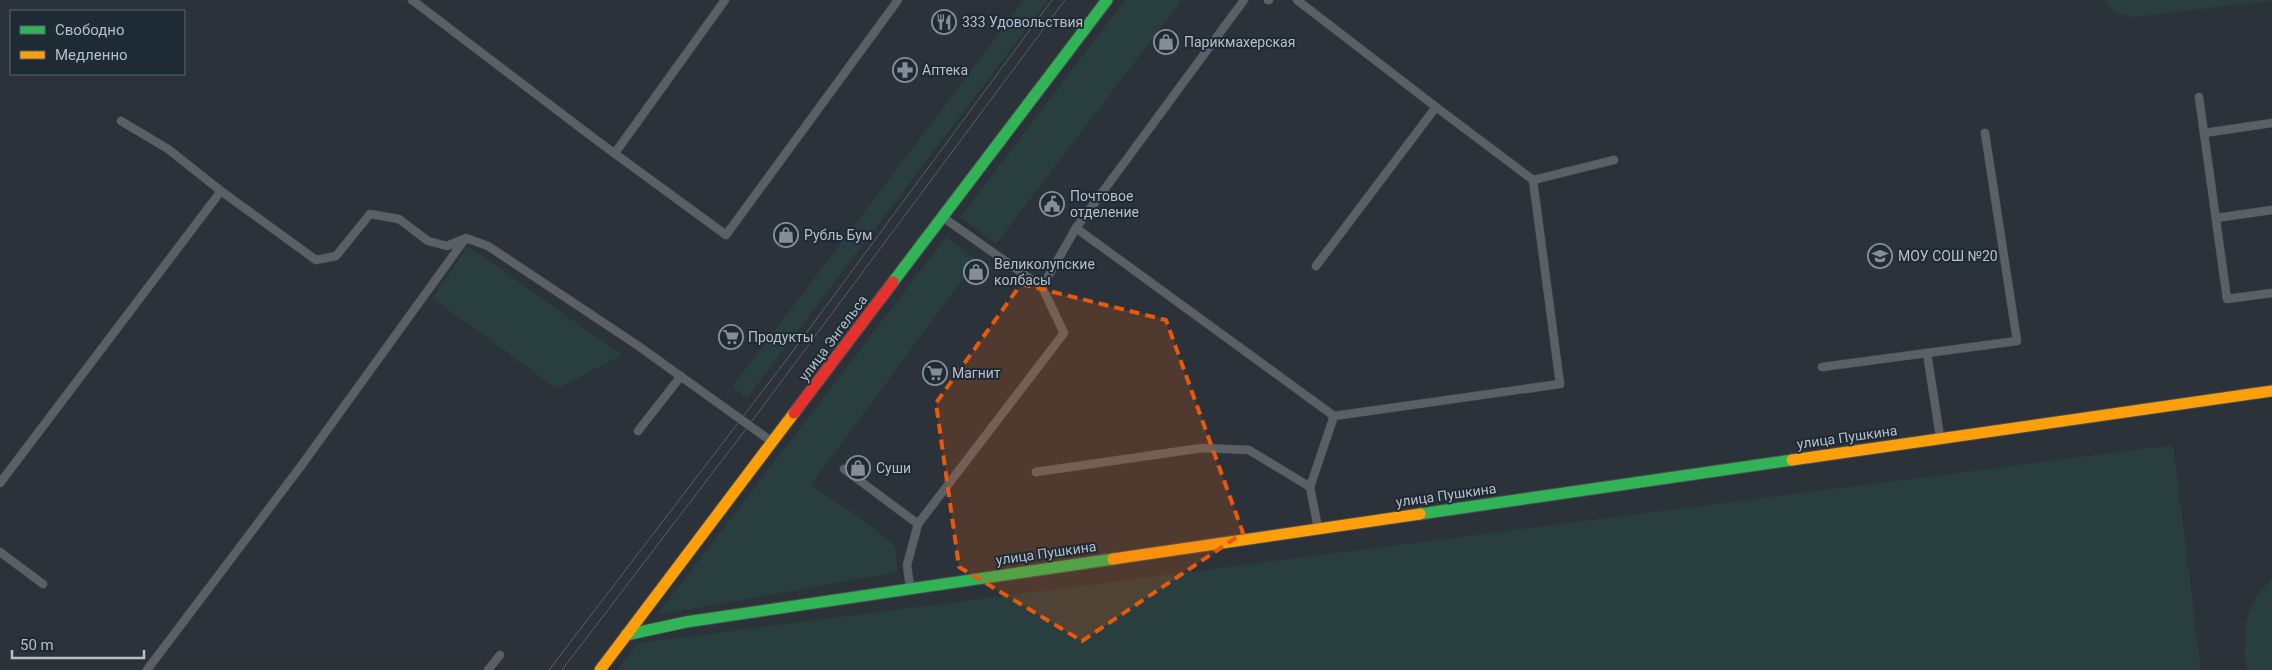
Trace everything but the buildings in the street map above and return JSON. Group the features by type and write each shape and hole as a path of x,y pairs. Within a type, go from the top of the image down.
{"street":[{"name":"улица Энгельса","path":"600,670 774,443 1107,0"},
{"name":"улица Пушкина","path":"626,635 686,622 910,588 2272,391"}],"lane":[{"path":"412,0 726,235 898,0"},
{"path":"615,153 725,0"},
{"path":"1042,287 1076,228 1244,0"},
{"path":"1076,228 1334,416 1560,384 1532,180 1297,0"},
{"path":"2199,97 2227,299 2272,293"},
{"path":"1316,266 1436,107"},
{"path":"121,121 168,149 221,191 316,260 336,256 370,214 399,219 428,241 448,246 466,238 488,246 680,376 774,443"},
{"path":"2204,133 2272,123"},
{"path":"1822,367 2016,342 1985,133"},
{"path":"1532,180 1614,160"},
{"path":"0,483 221,191"},
{"path":"2216,218 2272,210"},
{"path":"910,588 907,565 918,524 1064,333 1042,287 944,217"},
{"path":"147,670 301,466 466,238"},
{"path":"1927,353 1940,439"},
{"path":"638,432 680,376"},
{"path":"1318,529 1310,487 1334,416"},
{"path":"1036,472 1202,448 1249,450 1310,487"},
{"path":"844,469 918,524"},
{"path":"0,552 43,584"},
{"path":"488,670 500,655"}],"highlighted area":[{"path":"1021,284 1166,320 1243,533 1082,641 959,567 936,403"}],"green space":[{"path":"1024,0 1048,0 747,398 732,387"},
{"path":"1125,0 1182,0 996,244 960,217"},
{"path":"2103,0 2272,1 2132,17 2114,11"},
{"path":"946,237 977,260 811,485 863,520 895,546 898,572 657,615"},
{"path":"468,246 622,355 557,389 432,298"},
{"path":"2173,445 2201,670 617,670 638,643"},
{"path":"2272,580 2272,670 2248,670 2244,645 2246,620 2256,598"}],"tram line":[{"path":"549,670 787,359 1052,0"},
{"path":"562,670 749,425 1065,0"}],"traffic: fast":[{"path":"893,282 1107,0"},
{"path":"1420,514 1792,460"},
{"path":"626,635 686,622 1113,559"}],"traffic: slow":[{"path":"1792,460 2272,391"},
{"path":"600,670 794,413"},
{"path":"1113,559 1420,514"}],"traffic: jam":[{"path":"794,413 893,282"}],"place":[{"name":"333 Удовольствия","path":"944,22"},
{"name":"Парикмахерская","path":"1166,42"},
{"name":"Аптека","path":"905,70"},
{"name":"Почтовое отделение","path":"1052,204"},
{"name":"Рубль Бум","path":"786,235"},
{"name":"МОУ СОШ №20","path":"1880,256"},
{"name":"Великолупские колбасы","path":"976,272"},
{"name":"Продукты","path":"731,337"},
{"name":"Магнит","path":"935,373"},
{"name":"Суши","path":"858,468"}]}
